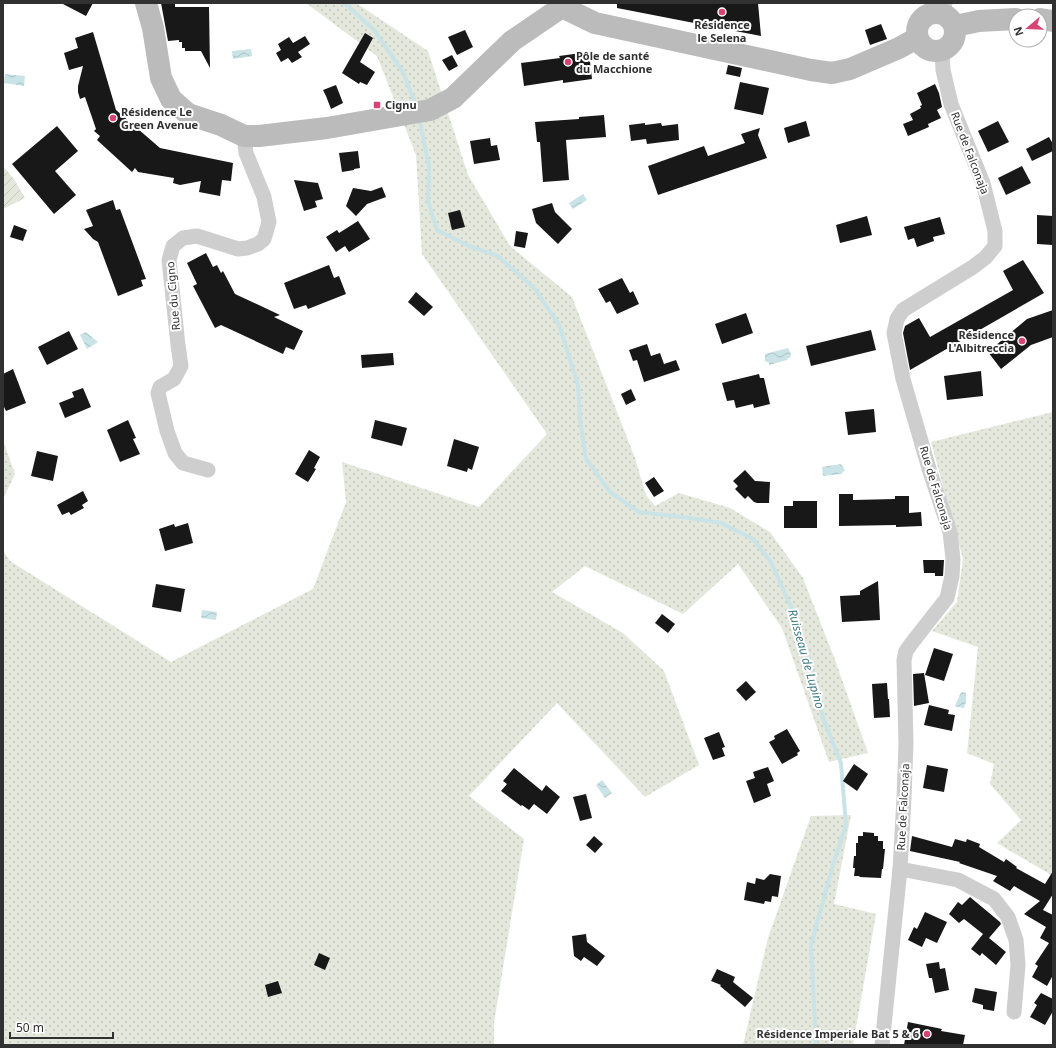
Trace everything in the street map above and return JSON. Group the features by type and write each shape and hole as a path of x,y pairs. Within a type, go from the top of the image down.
{"main road":[{"path":"146,3 153,28 161,78 171,99 188,114 244,136 259,136 327,128 430,110 453,98 512,41 562,5 595,23 811,70 832,73 850,69 899,48 917,38"},
{"path":"947,14 955,33 953,41 948,47 942,50 934,51 927,49 917,38 916,30 918,23 929,13 935,12 947,14 979,21 1008,19"}],"street":[{"name":"Rue de Falconaja","path":"882,1045 900,869 906,743 904,660 906,651 947,598 952,576 953,559 950,532 930,472 903,379 894,333 897,320 903,310 973,267 986,257 995,246 995,231 983,183 952,104 943,70 942,50"},
{"name":"Rue du Cigno","path":"208,470 183,463 175,453 167,431 158,393 160,387 174,379 181,366 169,260 174,246 183,238 197,236 238,249 248,248 258,244 264,239 269,222 264,196 246,153 244,136"},
{"path":"900,869 958,880 994,899 1008,917 1016,940 1018,965 1014,1012"}],"shaded area":[{"path":"306,3 356,3 428,51 468,175 510,246 572,297 635,458 646,495 655,506 679,493 730,508 770,532 803,578 835,660 868,753 829,762 782,628 738,564 683,614 585,566 552,592 623,633 664,671 699,765 645,797 557,703 469,796 524,839 494,1023 494,1045 3,1045 3,550 10,561 171,662 313,589 346,502 342,462 479,507 547,434 422,254 416,155 377,56"},
{"path":"3,166 14,179 25,198 3,209"},
{"path":"1053,412 1053,876 997,843 1021,820 990,784 994,764 967,753 978,647 932,631 957,602 963,559 931,442"},
{"path":"3,440 15,474 3,499"},
{"path":"851,815 834,904 876,914 853,1045 743,1045 768,938 811,816"}],"water":[{"path":"251,49 252,56 233,59 232,51"},
{"path":"5,74 25,76 24,86 4,83"},
{"path":"583,194 587,200 573,209 569,203"},
{"path":"86,332 98,342 87,349 80,335"},
{"path":"788,348 791,354 790,358 787,360 769,365 769,363 765,361 765,354"},
{"path":"841,464 845,470 842,474 823,476 822,467"},
{"path":"202,610 217,612 216,620 201,618"},
{"path":"961,692 966,693 964,708 955,706"},
{"path":"602,780 612,793 605,798 596,785"}],"building":[{"path":"61,3 93,3 86,16"},
{"path":"161,3 175,3 175,7 209,7 210,68 201,51 185,51 185,48 182,48 182,42 179,42 179,40 168,41"},
{"name":"Résidence le Selena","path":"617,3 758,3 761,36 617,8"},
{"path":"881,24 887,39 870,45 865,30"},
{"path":"465,30 473,47 457,55 448,37"},
{"name":"Résidence Le Green Avenue","path":"93,32 116,110 160,148 233,163 231,181 222,180 220,196 199,192 201,181 180,185 173,183 174,178 138,172 135,168 132,172 97,140 100,136 94,131 96,129 85,97 80,99 78,92 83,66 69,70 64,53 78,48 75,38"},
{"path":"365,33 373,38 360,62 375,72 367,85 360,82 359,84 342,73"},
{"path":"305,36 310,44 298,52 302,57 292,63 288,58 281,62 276,53 281,50 278,44 289,37 293,43"},
{"path":"589,52 592,79 563,83 563,80 524,86 521,63 560,58 559,56"},
{"path":"452,55 458,66 449,71 442,60"},
{"path":"728,65 742,68 740,77 726,74"},
{"path":"740,82 769,88 763,115 734,109"},
{"path":"935,84 939,93 942,107 937,110 941,118 928,124 929,127 908,136 903,124 913,120 910,114 921,108 920,106 922,105 917,93"},
{"path":"336,85 343,103 331,109 323,90"},
{"path":"604,115 606,137 566,140 569,180 543,182 540,142 537,142 535,122 579,119 579,117"},
{"path":"806,121 810,136 788,143 784,128"},
{"path":"998,121 1009,142 988,152 978,131"},
{"path":"645,123 645,125 661,123 662,126 678,124 679,140 647,144 646,139 631,141 629,125"},
{"path":"57,126 78,151 55,171 76,195 54,214 12,164"},
{"path":"760,128 758,135 767,158 658,195 648,166 704,146 708,156 745,143 741,134"},
{"path":"1049,137 1053,144 1053,151 1032,161 1026,149"},
{"path":"490,138 491,146 497,145 500,160 474,164 470,141"},
{"path":"358,151 360,168 342,172 339,153"},
{"path":"1022,166 1031,183 1006,195 998,178"},
{"path":"294,180 318,183 323,199 315,201 317,207 304,211"},
{"path":"382,187 386,197 367,204 356,216 346,206 353,188 371,191"},
{"path":"113,200 116,210 120,209 146,279 141,280 143,286 118,296 98,242 93,239 84,229 93,226 86,210"},
{"path":"552,203 555,212 572,229 558,244 536,223 532,209"},
{"path":"460,210 465,227 452,230 448,213"},
{"path":"1037,215 1053,216 1053,245 1037,244"},
{"path":"867,216 872,235 840,243 836,225"},
{"path":"940,217 945,234 933,237 934,241 917,247 914,238 908,240 904,227"},
{"path":"358,221 370,239 349,252 345,246 336,252 326,237 337,230 339,233"},
{"path":"14,225 27,230 23,241 10,237"},
{"path":"516,231 528,233 525,248 514,246"},
{"path":"206,253 213,267 217,265 221,273 223,271 235,294 280,315 274,317 303,331 294,350 286,347 283,354 221,325 215,328 193,286 197,284 187,263"},
{"path":"1023,260 1044,293 910,370 903,333 905,326 919,318 930,337 1013,290 1003,271"},
{"path":"329,265 334,278 339,276 346,294 308,309 306,305 294,309 284,283"},
{"path":"622,278 630,293 633,291 639,304 617,314 610,301 606,303 598,289"},
{"path":"416,292 433,307 424,316 408,302"},
{"name":"Résidence L'Albitreccia","path":"1053,310 1053,337 1031,345 1001,369 988,352 1027,319"},
{"path":"746,313 753,333 722,344 715,324"},
{"path":"871,330 876,350 811,366 806,346"},
{"path":"69,331 78,349 47,365 38,347"},
{"path":"647,344 651,356 660,353 664,364 676,360 680,370 644,382 637,360 633,361 629,350"},
{"path":"393,353 394,365 362,368 361,355"},
{"path":"13,369 26,403 6,411 3,405 3,374"},
{"path":"981,371 983,396 947,400 944,376"},
{"path":"759,374 760,378 764,378 770,404 754,408 753,404 736,408 734,400 727,401 722,383"},
{"path":"83,388 91,407 65,418 59,403 74,397 72,392"},
{"path":"631,389 636,400 626,405 621,394"},
{"path":"874,409 876,432 848,435 845,412"},
{"path":"128,420 136,438 133,439 140,454 120,462 107,430"},
{"path":"375,420 407,428 402,446 371,438"},
{"path":"454,439 479,447 472,470 468,468 467,472 447,466"},
{"path":"309,450 320,457 314,468 316,469 308,482 295,474"},
{"path":"37,451 58,456 53,481 31,476"},
{"path":"745,470 755,481 770,482 769,503 754,502 748,496 745,499 735,489 738,486 733,481"},
{"path":"654,477 664,491 654,497 645,483"},
{"path":"83,491 88,501 82,505 84,508 71,515 69,512 62,515 57,505"},
{"path":"839,494 853,494 853,500 895,499 895,496 909,496 909,513 921,512 922,526 839,526"},
{"path":"793,501 817,501 817,528 784,528 784,506 793,506"},
{"path":"188,523 193,543 165,551 159,529 174,524 175,527"},
{"path":"923,560 944,560 943,576 935,576 935,573 924,573"},
{"path":"878,581 880,620 842,622 840,596 860,595 860,591"},
{"path":"156,584 185,589 181,612 152,607"},
{"path":"662,614 675,624 668,633 655,623"},
{"path":"934,648 953,654 944,681 925,675"},
{"path":"924,673 929,703 914,706 913,674"},
{"path":"746,681 756,692 746,701 736,690"},
{"path":"887,683 890,717 874,718 872,684"},
{"path":"929,705 949,710 948,714 955,715 952,731 924,725"},
{"path":"787,729 800,751 797,753 798,755 782,764 769,742 775,739 774,736"},
{"path":"719,732 725,747 722,748 725,756 713,760 704,738"},
{"path":"854,764 868,774 857,791 843,781"},
{"path":"927,765 948,769 944,792 923,788"},
{"path":"768,767 774,781 767,784 771,796 754,803 746,781 755,778 753,772"},
{"path":"514,768 542,791 546,785 560,797 547,814 534,804 529,810 522,805 521,806 501,791 507,784 503,781"},
{"path":"586,794 592,818 580,821 573,797"},
{"path":"863,832 874,833 874,836 878,836 878,841 883,841 883,849 885,849 881,878 854,876 855,868 853,868 854,856 856,856 856,843 858,843 858,836 863,836"},
{"path":"594,836 603,844 595,853 586,845"},
{"path":"912,836 952,847 955,839 966,842 967,839 980,844 979,847 1004,862 1006,859 1017,867 1016,868 1045,884 1053,871 1053,894 1043,910 1053,915 1053,975 1047,986 1032,977 1038,966 1035,964 1049,943 1040,938 1046,927 1024,914 1040,901 1014,886 1010,891 993,881 997,876 959,863 960,862 910,851"},
{"path":"770,874 781,876 778,897 772,896 771,902 765,901 764,904 744,900 747,882 755,884 756,878 764,880"},
{"path":"970,897 1001,924 989,938 1006,952 996,965 982,953 980,956 971,949 983,934 964,919 959,923 949,914 958,902 962,905"},
{"path":"925,912 947,922 937,943 926,938 922,947 908,940 914,927 917,929"},
{"path":"586,934 587,942 605,956 597,966 584,957 581,961 574,956 572,936"},
{"path":"319,953 330,958 325,970 314,965"},
{"path":"939,962 940,969 945,968 949,990 935,993 932,978 929,978 926,964"},
{"path":"717,969 735,977 733,982 753,998 745,1007 720,986 721,985 711,981"},
{"path":"278,981 282,993 268,997 265,985"},
{"path":"975,988 997,992 994,1011 983,1009 983,1005 972,1002"},
{"path":"1041,993 1053,999 1053,1011 1045,1025 1030,1017 1037,1005 1034,1003"},
{"name":"Résidence Imperiale Bat 5 & 6","path":"908,1022 942,1029 941,1031 965,1035 963,1045 904,1045"}],"waterway":[{"name":"Ruisseau de Lupino","path":"344,3 374,30 403,72 416,105"},
{"name":"Ruisseau de Lupino","path":"419,118 429,167 428,201 437,230 469,246 498,256 535,289 559,325 578,385 580,419 586,459 610,492 639,512 721,523 753,539 771,562 796,618 810,665 823,718 841,763 846,825 835,858 811,945 816,1045"}],"place":[{"name":"Résidence le Selena","path":"722,12"},
{"name":"Pôle de santé du Macchione","path":"568,62"},
{"name":"Cignu","path":"377,105"},
{"name":"Résidence Le Green Avenue","path":"113,118"},
{"name":"Résidence L'Albitreccia","path":"1022,341"},
{"name":"Résidence Imperiale Bat 5 & 6","path":"927,1034"}]}
